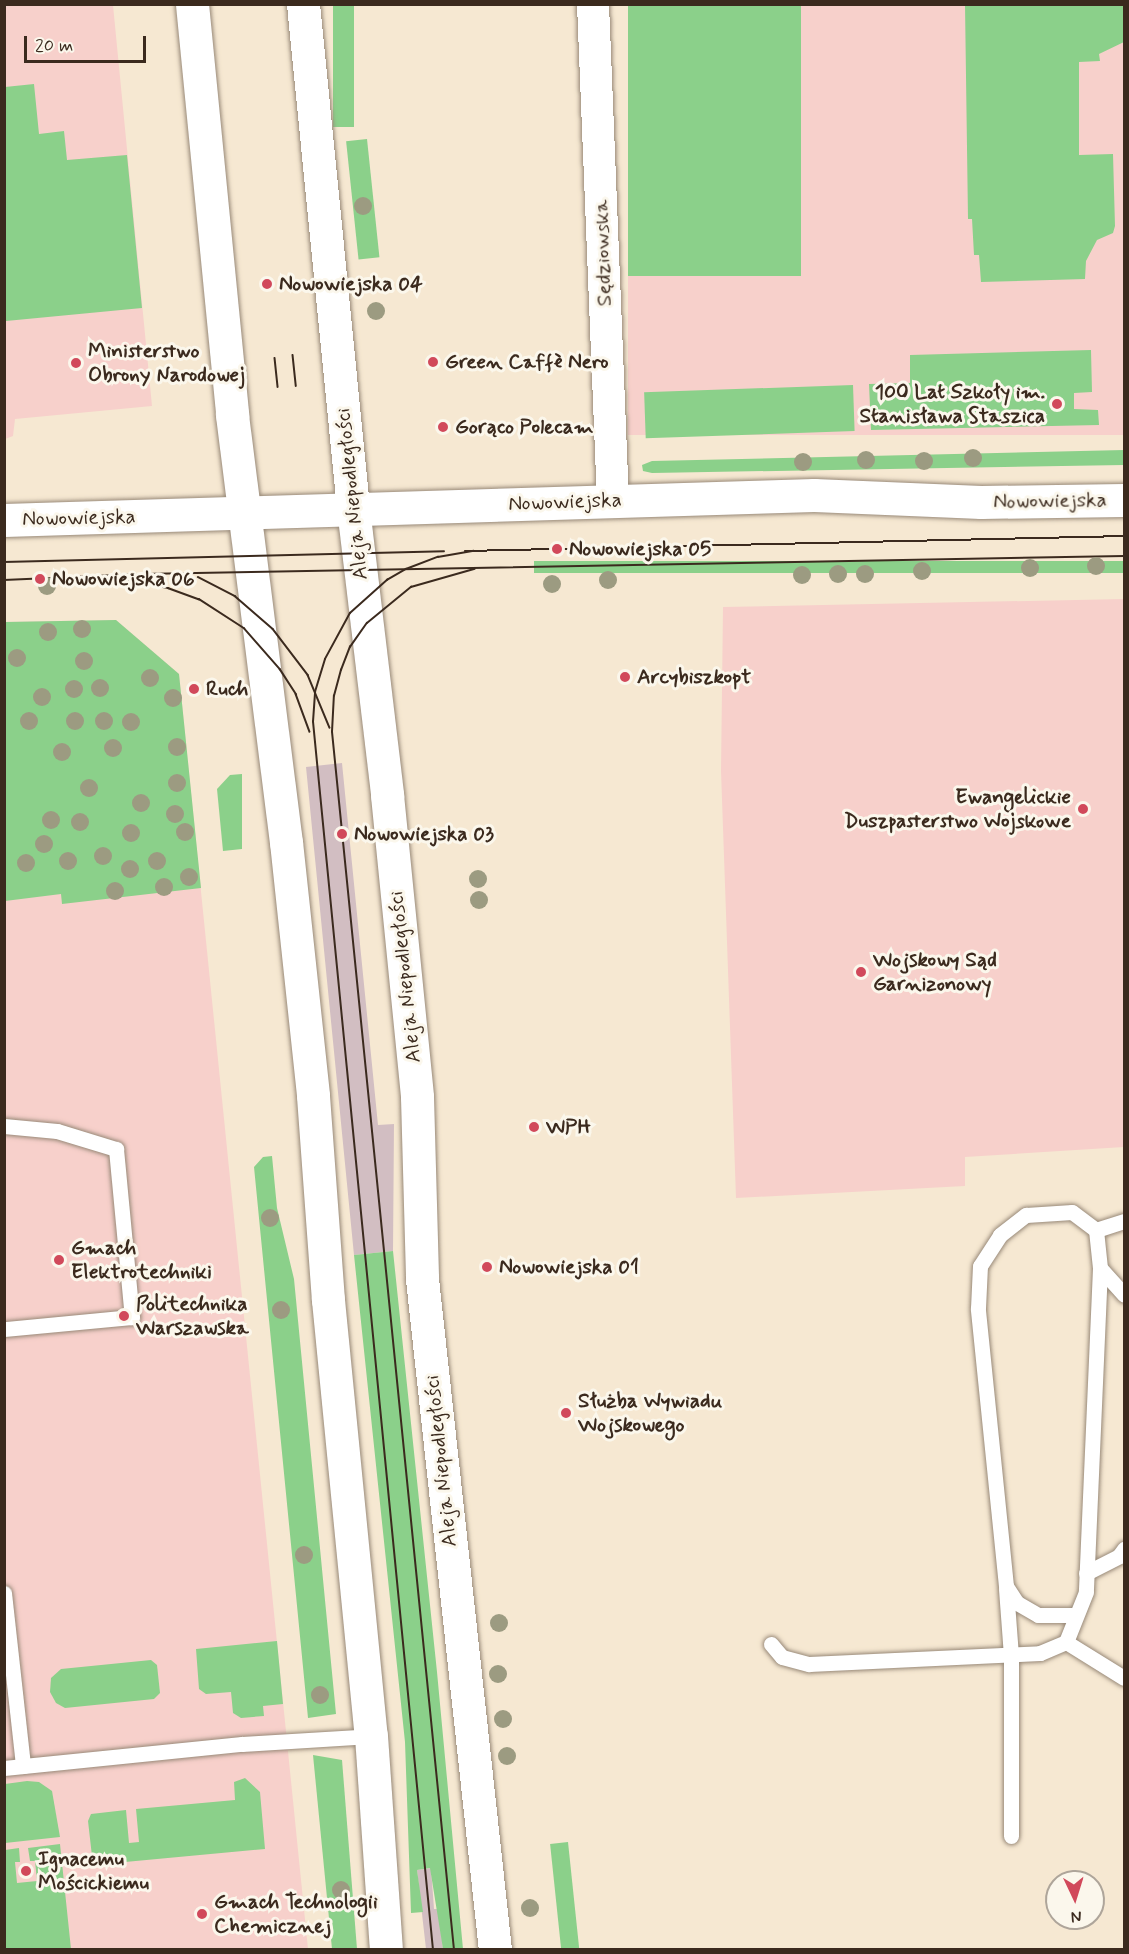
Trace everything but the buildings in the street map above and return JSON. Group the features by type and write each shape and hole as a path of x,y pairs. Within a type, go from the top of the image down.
{"main road":[{"path":"192,4 231,404 246,513 313,1096 328,1300 370,1736 386,1950"},
{"name":"Aleja Niepodległości","path":"303,4 353,508 387,795 417,1097 424,1302 495,1950"},
{"name":"Nowowiejska","path":"4,520 824,495 981,502 1125,500"}],"street":[{"name":"Sędziowska","path":"593,4 613,501"}],"lane":[{"path":"4,1126 57,1131 116,1149 132,1317 4,1329"},
{"path":"771,1644 782,1657 809,1664 1011,1655 1040,1653 1066,1642 1086,1592 1100,1268 1096,1230 1072,1212 1026,1215 999,1235 980,1266 978,1308 1011,1655 1011,1836"},
{"path":"1096,1230 1125,1221"},
{"path":"1100,1268 1125,1295"},
{"path":"1086,1573 1119,1556 1125,1549"},
{"path":"1006,1586 1017,1603 1038,1614 1076,1615"},
{"path":"4,1593 23,1766"},
{"path":"1066,1642 1125,1678"},
{"path":"4,1768 242,1744 370,1736"}],"shaded area":[{"path":"5,5 113,5 152,406 15,419 13,436 5,439"},
{"path":"628,5 1124,5 1124,435 628,435"},
{"path":"1124,599 1124,1147 965,1157 965,1186 736,1198 721,771 723,607"},
{"name":"Politechnika Warszawska","path":"116,620 179,674 308,1949 5,1949 4,622"},
{"path":"342,763 378,1125 394,1124 393,1251 354,1255 306,767"},
{"path":"431,1868 434,1909 439,1909 443,1949 426,1949 417,1870"}],"green space":[{"path":"333,5 354,5 354,127 333,127"},
{"path":"628,5 801,5 801,276 628,276"},
{"path":"965,5 1124,5 1124,42 1099,54 1100,61 1079,62 1079,155 1113,154 1115,226 1113,233 1097,240 1086,261 1085,279 981,282 979,255 974,255 972,219 968,219"},
{"path":"34,84 39,134 64,131 67,160 127,155 142,308 6,321 5,87"},
{"path":"367,139 379,257 359,260 346,141"},
{"path":"1091,350 1092,392 1074,393 1074,409 1098,410 1099,425 871,430 869,384 910,383 910,355"},
{"path":"853,385 855,431 646,438 644,392"},
{"path":"1124,450 1124,465 652,473 643,471 642,465 652,461"},
{"path":"534,561 1124,561 1124,573 534,573"},
{"path":"116,620 179,674 201,888 62,904 61,894 5,901 5,622"},
{"path":"242,774 242,849 223,851 217,789 230,775"},
{"path":"272,1156 277,1208 294,1279 336,1714 308,1718 254,1167 263,1157"},
{"path":"393,1251 463,1949 443,1949 430,1868 417,1870 423,1912 411,1913 405,1742 354,1255"},
{"path":"277,1641 283,1704 263,1706 264,1716 241,1718 233,1713 231,1692 206,1694 199,1689 196,1649"},
{"path":"151,1660 157,1665 160,1693 154,1699 65,1708 56,1703 50,1692 51,1678 61,1669"},
{"path":"313,1755 342,1760 357,1949 332,1949"},
{"path":"245,1778 260,1792 265,1849 93,1865 88,1821 91,1814 126,1810 129,1843 139,1842 136,1809 235,1800 234,1782"},
{"path":"39,1782 52,1791 60,1837 5,1843 5,1784"},
{"path":"568,1842 579,1949 561,1950 550,1844"},
{"path":"60,1844 71,1949 5,1949 5,1850 19,1848 20,1862 15,1862 17,1883 37,1881 35,1861 30,1861 28,1848"}],"tram line":[{"path":"293,355 296,386"},
{"path":"275,358 278,387"},
{"path":"465,551 1124,536"},
{"path":"4,562 444,551"},
{"path":"433,1950 313,722 315,692 325,659 350,613 387,580 406,569 438,557 473,551"},
{"path":"4,580 141,574 1124,556"},
{"path":"454,1950 332,732 334,696 341,670 350,647 367,623 411,587 474,569"},
{"path":"198,577 235,596 273,629 308,675 330,728"},
{"path":"128,581 168,588 199,599 244,628 280,669 296,694 310,732"}],"place":[{"name":"Nowowiejska 04","path":"267,284"},
{"name":"Green Caffè Nero","path":"433,362"},
{"name":"Ministerstwo Obrony Narodowej","path":"76,363"},
{"name":"100 Lat Szkoły im. Stanisława Staszica","path":"1057,404"},
{"name":"Gorąco Polecam","path":"443,427"},
{"name":"Nowowiejska 05","path":"557,549"},
{"name":"Nowowiejska 06","path":"40,579"},
{"name":"Arcybiszkopt","path":"625,677"},
{"name":"Ruch","path":"194,689"},
{"name":"Ewangelickie Duszpasterstwo Wojskowe","path":"1083,809"},
{"name":"Nowowiejska 03","path":"342,834"},
{"name":"Wojskowy Sąd Garnizonowy","path":"861,972"},
{"name":"WPH","path":"534,1127"},
{"name":"Gmach Elektrotechniki","path":"59,1260"},
{"name":"Nowowiejska 01","path":"487,1267"},
{"name":"Politechnika Warszawska","path":"124,1316"},
{"name":"Służba Wywiadu Wojskowego","path":"566,1413"},
{"name":"Ignacemu Mościckiemu","path":"26,1871"},
{"name":"Gmach Technologii Chemicznej","path":"202,1914"}]}
